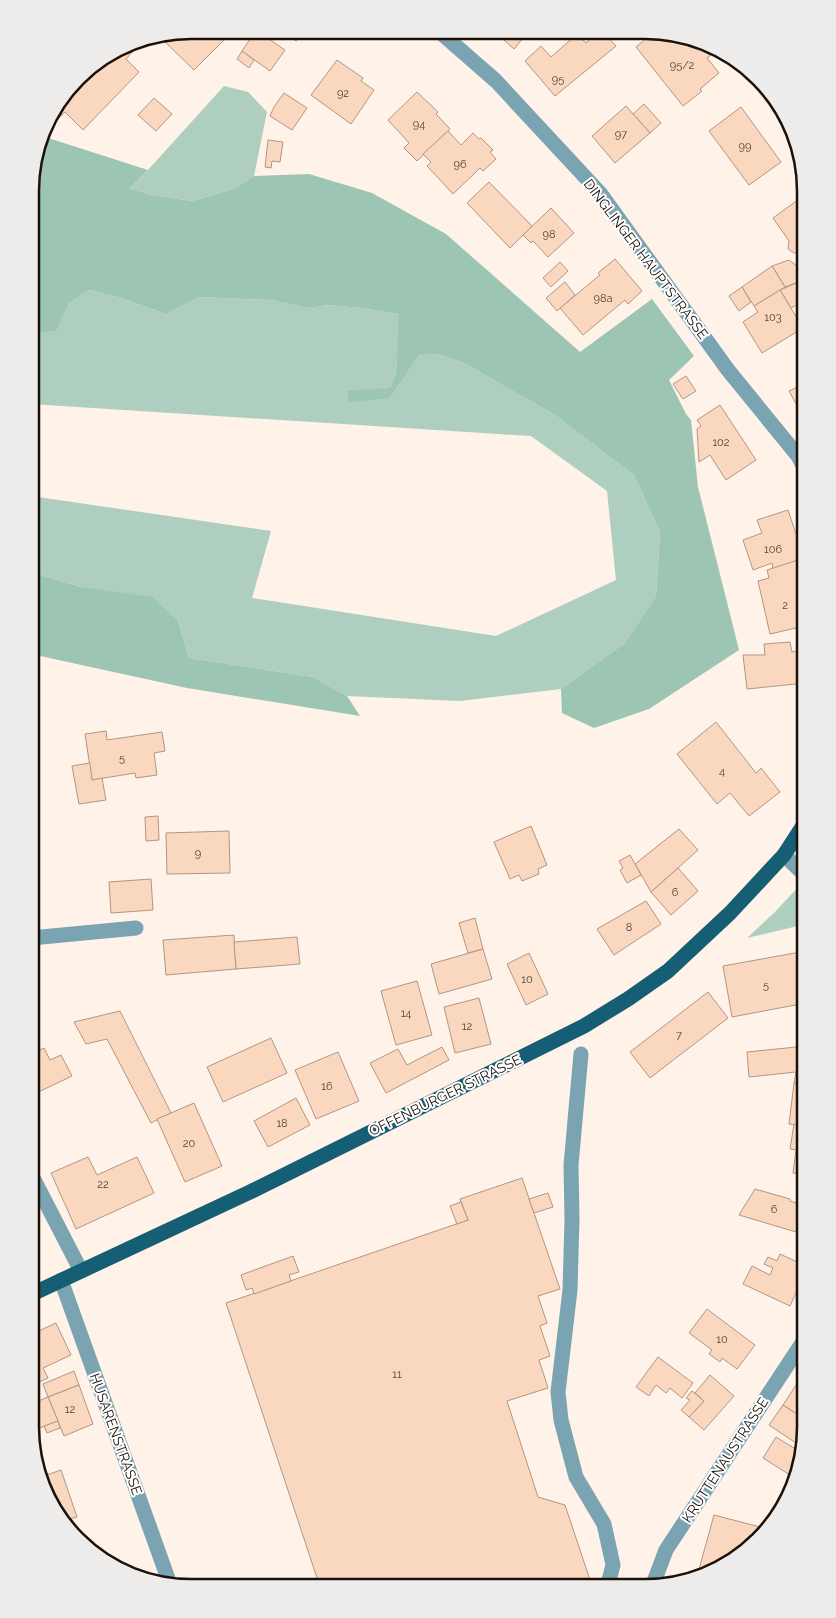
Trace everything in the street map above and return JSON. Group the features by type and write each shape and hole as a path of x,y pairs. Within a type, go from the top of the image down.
{"main road":[{"name":"OFFENBURGER STRASSE","path":"39,1291 250,1192 599,1017 668,971 730,912 784,856 797,835"}],"street":[{"name":"DINGLINGER HAUPTSTRASSE","path":"448,39 496,81 600,193 728,370 797,453"},
{"path":"784,856 797,868"},
{"path":"39,937 136,928"},
{"path":"581,1054 571,1165 570,1290 558,1392 560,1420 576,1477 604,1524 613,1565 609,1579"},
{"path":"39,1190 80,1271"},
{"name":"HUSARENSTRASSE","path":"61,1280 168,1577"},
{"name":"KRUTTENAUSTRASSE","path":"655,1579 666,1550 797,1351"}],"green space":[{"path":"224,86 248,92 267,112 254,176 233,189 192,201 151,195 130,188 148,170"},
{"path":"48,138 148,170 130,188 151,195 192,201 233,189 254,176 309,174 372,193 446,234 580,352 652,299 694,356 669,380 691,420 698,487 739,650 649,709 594,728 562,713 561,689 625,643 656,596 660,532 634,475 555,415 462,362 438,354 420,354 390,398 349,402 347,391 390,388 396,374 399,314 329,305 308,308 271,300 199,297 166,314 121,298 89,290 69,303 56,331 39,333 39,190 40,171"},
{"path":"89,290 121,298 166,314 199,297 271,300 308,308 329,305 400,314 396,374 390,388 384,389 390,398 420,354 438,354 462,362 555,415 634,475 660,532 656,596 625,643 561,689 460,701 347,696 313,677 189,658 178,621 39,574 39,497 271,531 252,598 496,636 616,580 607,491 531,436 39,405 39,333 55,331 69,303"},
{"path":"39,574 81,587 152,597 178,621 189,658 313,677 347,696 360,716 187,688 39,656"},
{"path":"797,888 797,926 747,938"}],"building":[{"path":"225,39 194,70 164,41"},
{"path":"250,39 269,39 285,50 270,71 242,51"},
{"path":"503,39 522,39 514,49"},
{"path":"571,39 582,39 586,43 590,39 610,39 616,46 555,96 525,61 541,46 551,57"},
{"path":"646,39 665,40 694,47 707,52 710,56 707,58 719,73 700,89 702,91 683,106 636,47"},
{"path":"133,51 126,59 139,72 83,130 65,112 55,122 76,90 90,76 123,54"},
{"path":"242,51 254,60 249,68 237,59"},
{"path":"337,60 363,78 361,81 374,90 351,124 311,95"},
{"path":"417,92 438,112 436,114 450,129 417,161 404,148 409,143 388,120"},
{"path":"284,93 307,108 292,130 270,116"},
{"path":"154,98 172,114 156,131 138,115"},
{"path":"644,104 661,123 650,133 633,114"},
{"path":"626,106 650,133 615,163 592,136"},
{"path":"741,107 781,162 749,185 709,131"},
{"path":"448,131 461,145 473,133 493,150 490,152 496,159 483,171 480,168 453,194 427,166 431,162 423,154"},
{"path":"268,140 283,142 280,162 272,161 271,168 265,167"},
{"path":"489,182 532,226 510,248 467,203"},
{"path":"797,201 797,253 788,249 789,241 773,218"},
{"path":"551,208 574,233 548,257 533,241 531,243 523,235"},
{"path":"615,259 642,291 628,304 625,300 583,335 560,308 600,275 598,273"},
{"path":"789,260 797,266 797,282 785,287 772,266"},
{"path":"560,262 568,271 551,287 543,278"},
{"path":"772,266 785,287 754,306 742,287"},
{"path":"565,282 575,295 557,311 546,298"},
{"path":"797,283 797,305 791,308 780,290"},
{"path":"742,287 751,302 739,311 729,296"},
{"path":"780,290 797,318 797,332 762,353 743,322 758,312 754,306"},
{"path":"686,376 696,391 683,399 673,384"},
{"path":"797,387 797,406 789,391"},
{"path":"720,405 756,460 726,480 710,455 699,462 697,429 701,426 697,420"},
{"path":"788,510 797,537 797,560 773,569 772,563 753,570 743,540 762,533 757,520"},
{"path":"797,560 797,634 796,628 770,634 758,581 769,578 767,570"},
{"path":"790,642 792,652 797,651 797,684 747,689 743,655 765,655 764,644"},
{"path":"716,722 756,773 761,768 780,792 749,816 730,793 717,804 677,754"},
{"path":"106,731 107,740 162,732 165,751 154,753 157,775 136,778 135,773 92,780 85,734"},
{"path":"90,763 92,780 102,778 106,800 79,804 72,766"},
{"path":"158,816 159,840 146,841 145,817"},
{"path":"531,826 547,865 538,869 539,874 522,881 519,875 510,879 494,842"},
{"path":"679,829 698,850 651,892 635,864"},
{"path":"229,831 230,873 167,874 166,833"},
{"path":"630,855 641,875 627,883 620,870 623,868 619,861"},
{"path":"678,868 698,891 671,915 651,892"},
{"path":"151,879 153,910 111,913 109,882"},
{"path":"646,901 661,924 614,955 597,929"},
{"path":"475,918 483,949 468,953 459,923"},
{"path":"234,935 236,969 166,975 163,940"},
{"path":"297,937 300,964 236,969 234,942"},
{"path":"483,949 492,979 439,994 431,964"},
{"path":"529,953 548,994 526,1005 507,964"},
{"path":"797,953 797,1005 732,1017 723,966"},
{"path":"417,981 432,1035 396,1045 381,991"},
{"path":"708,992 728,1018 650,1078 630,1052"},
{"path":"479,998 491,1044 455,1053 444,1007"},
{"path":"120,1011 171,1113 151,1123 107,1039 86,1044 74,1022"},
{"path":"271,1038 287,1073 223,1102 207,1067"},
{"path":"442,1047 449,1060 386,1093 370,1063 398,1049 407,1065"},
{"path":"797,1047 797,1084 794,1083 796,1072 749,1077 747,1052"},
{"path":"44,1048 50,1060 61,1055 72,1076 39,1092 39,1050"},
{"path":"338,1052 359,1101 316,1119 295,1070"},
{"path":"794,1083 797,1084 797,1125 789,1124"},
{"path":"296,1098 310,1125 268,1147 254,1121"},
{"path":"194,1103 222,1166 185,1182 157,1119"},
{"path":"794,1124 797,1124 797,1150 790,1149"},
{"path":"796,1150 797,1150 797,1173 793,1173"},
{"path":"88,1157 97,1175 137,1157 154,1193 76,1229 51,1173"},
{"path":"522,1178 560,1289 538,1296 547,1323 540,1326 550,1356 539,1360 548,1388 507,1401 538,1497 565,1505 590,1579 317,1579 226,1303 468,1220 460,1199"},
{"path":"755,1189 790,1199 790,1201 796,1203 797,1199 797,1232 739,1215"},
{"path":"548,1193 553,1207 534,1213 529,1199"},
{"path":"461,1202 468,1220 457,1224 450,1206"},
{"path":"780,1254 797,1262 797,1291 790,1306 743,1284 752,1266 770,1275 773,1268 764,1264 768,1257 777,1261"},
{"path":"293,1256 299,1272 289,1275 291,1281 254,1294 252,1288 246,1290 241,1275"},
{"path":"707,1309 755,1345 737,1369 722,1358 720,1362 709,1354 712,1350 689,1333"},
{"path":"56,1323 71,1355 43,1368 48,1378 39,1382 39,1331"},
{"path":"658,1357 693,1383 682,1398 670,1388 666,1393 656,1385 649,1396 636,1387"},
{"path":"74,1371 79,1385 48,1397 43,1384"},
{"path":"710,1375 734,1396 704,1430 689,1417 704,1401 695,1393"},
{"path":"797,1384 797,1414 783,1405"},
{"path":"79,1385 93,1424 64,1436 48,1397"},
{"path":"692,1391 704,1401 689,1417 681,1410 690,1400 686,1398"},
{"path":"48,1397 58,1421 39,1428 39,1401"},
{"path":"783,1405 797,1414 796,1443 796,1443 769,1425"},
{"path":"58,1421 60,1428 47,1433 44,1426"},
{"path":"776,1437 795,1449 789,1475 763,1458"},
{"path":"61,1470 77,1517 69,1519 64,1512 54,1495 47,1475"},
{"path":"714,1515 760,1527 738,1548 699,1570"}]}
